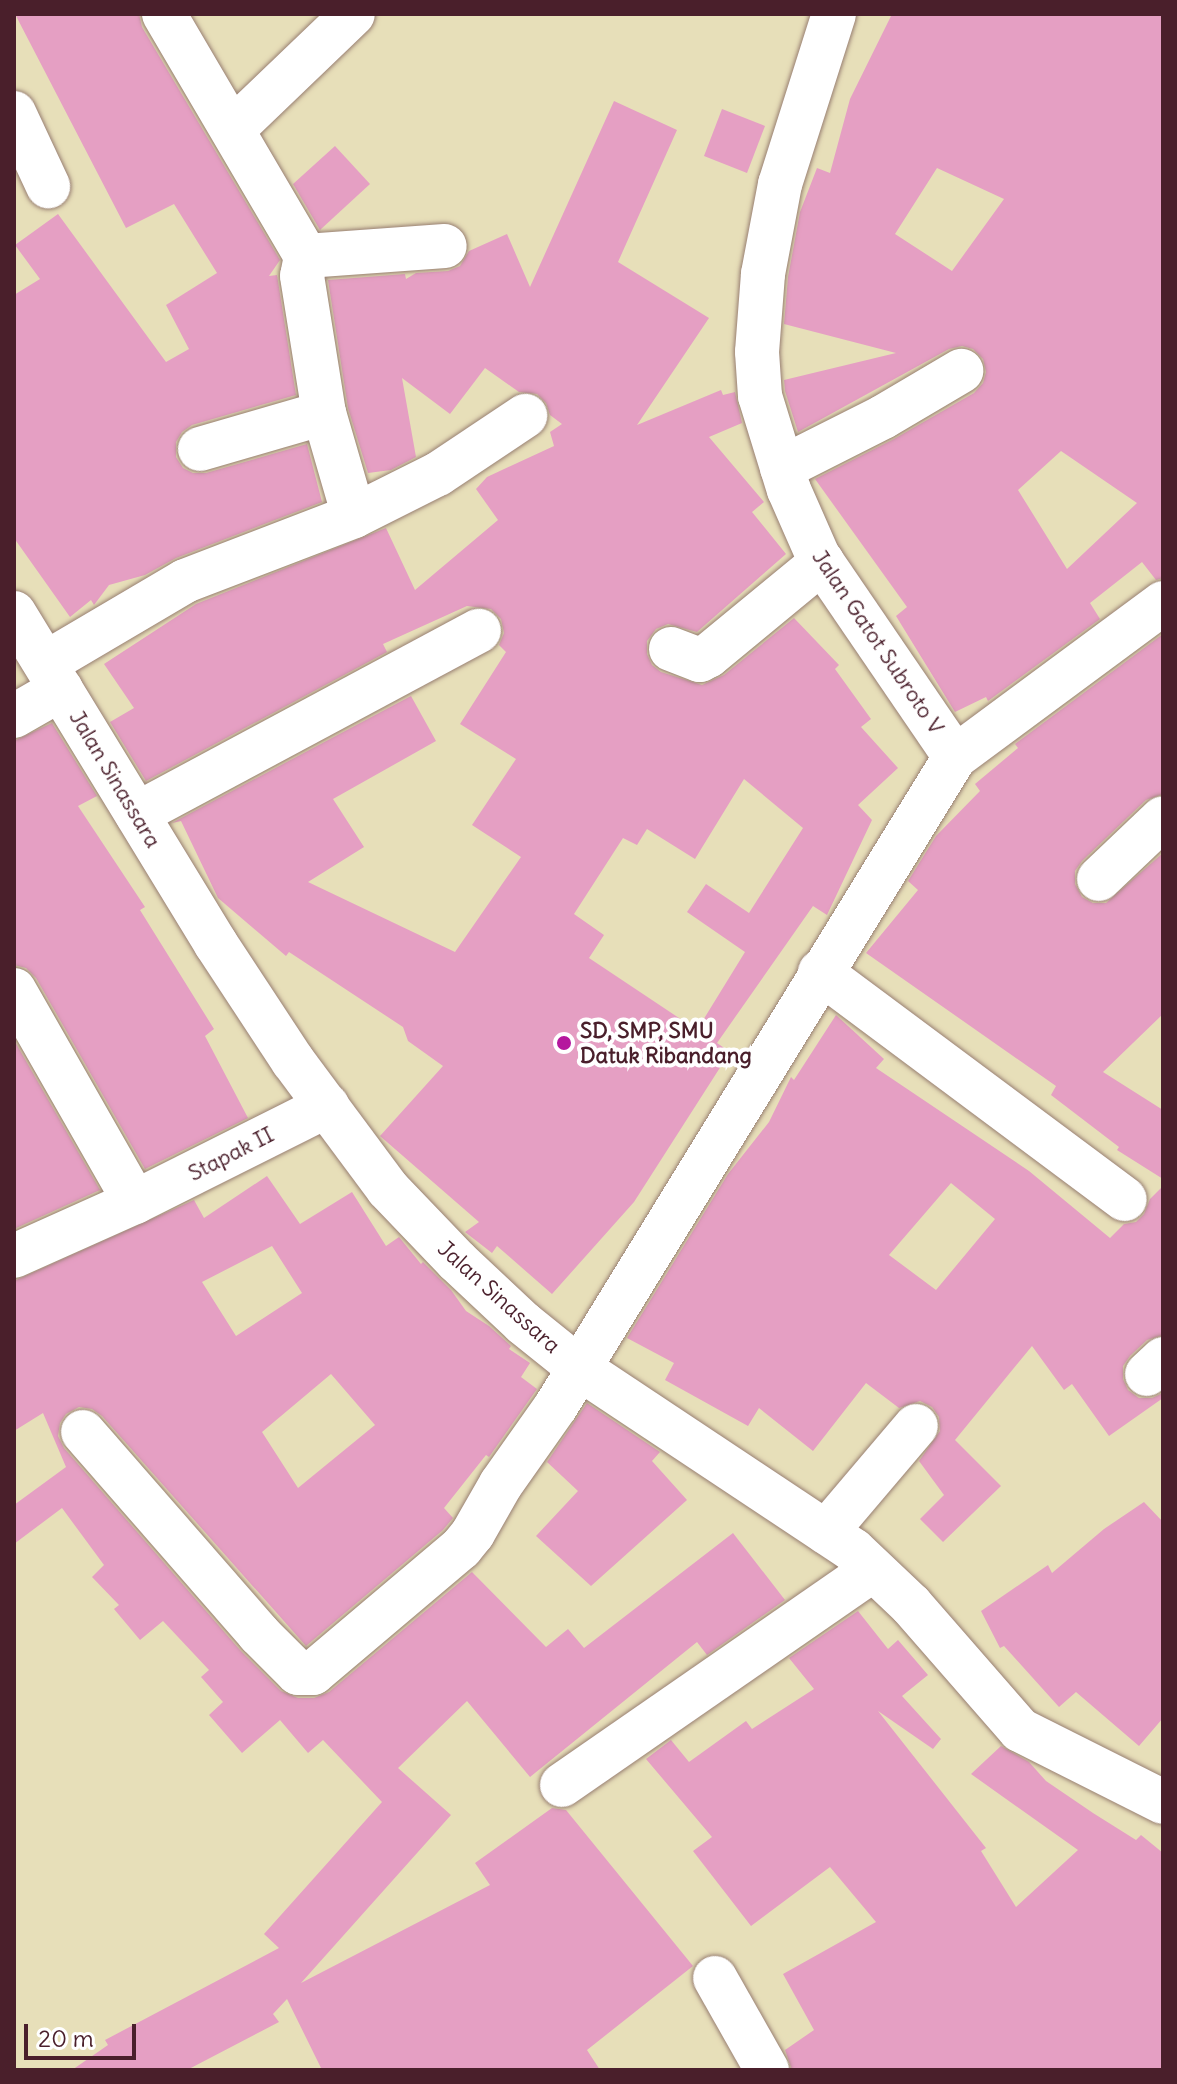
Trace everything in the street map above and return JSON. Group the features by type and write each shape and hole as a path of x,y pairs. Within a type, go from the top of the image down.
{"street":[{"path":"164,14 306,256 302,276 324,413 354,516"},
{"path":"233,129 353,14"},
{"name":"Jalan Gatot Subroto V","path":"834,14 780,184 763,274 757,375 782,468 822,562 955,757"},
{"path":"14,113 48,186"},
{"path":"306,256 445,246"},
{"path":"782,468 883,417 961,371"},
{"path":"200,449 324,413"},
{"path":"14,716 54,676 185,581 354,516 438,474 525,416"},
{"path":"671,649 700,660 708,656 822,562"},
{"path":"83,1432 259,1634 291,1667 309,1675 461,1548 579,1368 955,757 1163,603"},
{"name":"Jalan Sinassara","path":"14,613 216,944 293,1061 388,1189 457,1261 523,1323 579,1368 826,1532 873,1570 911,1605 1020,1730 1163,1802"},
{"path":"137,814 479,631"},
{"path":"1099,879 1163,818"},
{"path":"820,972 1125,1199"},
{"path":"14,990 135,1202"},
{"name":"Stapak II","path":"14,1256 135,1202 327,1106"},
{"path":"826,1532 916,1426"},
{"path":"562,1785 873,1570"},
{"path":"715,1978 767,2070"}],"building":[{"path":"15,14 139,14 142,27 280,260 269,276 277,275 296,395 192,425 182,432 176,442 176,457 183,468 193,473 206,473 307,444 322,502 176,558 145,575 109,585 94,605 91,600 70,617 14,538 14,295 40,279 15,245 58,214 166,362 189,349 166,305 217,273 174,204 126,228"},
{"path":"892,14 1163,14 1163,578 1156,580 1142,562 1090,603 1100,619 988,701 986,697 955,712 896,616 907,607 815,479 894,439 974,393 983,383 986,372 983,359 973,349 962,346 949,349 798,432 785,391 784,380 896,353 784,324 788,277 800,212 817,168 830,173 850,99","holes":["937,168 1004,199 952,271 895,234","1061,451 1137,503 1067,569 1018,490"]},
{"path":"614,101 677,130 618,262 709,318 637,425 721,390 723,395 735,392 742,423 709,437 764,502 752,512 786,554 697,632 668,624 656,629 647,641 647,654 652,665 661,672 702,685 724,675 794,618 839,665 835,669 871,719 861,727 898,768 858,805 872,820 827,915 813,906 717,1043 730,1052 634,1202 552,1294 497,1246 492,1253 465,1232 479,1222 380,1136 443,1066 408,1041 403,1027 289,952 286,956 218,898 181,821 172,823 411,696 436,741 333,799 364,847 308,882 455,952 521,857 472,825 516,759 460,724 506,652 499,645 504,633 501,619 491,609 467,606 383,644 387,652 146,781 110,722 134,708 104,664 196,604 386,528 415,590 498,520 476,489 487,477 554,446 550,432 562,424 550,415 546,403 537,394 519,392 485,368 450,414 402,378 416,457 391,470 368,473 348,408 328,280 405,274 406,279 416,273 448,271 460,266 469,251 507,234 530,287","holes":["744,779 803,828 749,913 706,884 687,912 745,952 697,1030 589,958 604,935 574,914 623,838 637,845 647,829 695,859"]},
{"path":"722,109 765,126 747,173 704,156"},
{"path":"335,146 370,184 320,230 293,184"},
{"path":"1163,634 1163,794 1146,800 1082,861 1075,871 1075,884 1082,897 1093,903 1106,903 1163,853 1163,1014 1103,1072 1163,1110 1163,1179 1117,1150 1119,1147 1051,1095 1056,1086 866,953 918,890 908,881 936,836 980,791 975,784 1018,748 1015,744"},
{"path":"52,723 97,796 78,806 145,907 140,910 214,1029 205,1036 248,1118 145,1169 36,978 26,968 14,965 14,741"},
{"path":"836,1015 884,1059 876,1068 1029,1171 1110,1238 1124,1224 1136,1222 1144,1214 1150,1199 1163,1186 1163,1335 1147,1340 1130,1356 1123,1366 1123,1379 1128,1390 1139,1398 1152,1398 1163,1393 1163,1398 1109,1436 1072,1384 1064,1390 1032,1346 955,1440 1001,1486 943,1542 920,1519 944,1495 919,1461 940,1431 939,1417 932,1407 920,1401 899,1408 866,1383 813,1451 759,1408 748,1426 665,1380 674,1363 627,1338 728,1174 769,1122 791,1077 794,1080","holes":["951,1183 995,1219 936,1290 889,1255"]},
{"path":"14,1040 100,1190 14,1229"},
{"path":"267,1176 300,1224 352,1192 386,1246 399,1237 421,1264 423,1262 451,1290 466,1311 489,1326 511,1346 509,1349 530,1363 521,1377 537,1389 489,1457 486,1455 444,1508 453,1518 443,1530 306,1646 102,1416 92,1409 79,1407 66,1414 60,1423 58,1436 64,1448 240,1650 281,1691 298,1698 314,1698 329,1692 472,1572 546,1647 568,1629 584,1648 733,1533 785,1600 707,1655 697,1642 530,1777 467,1701 398,1768 451,1815 301,1983 490,1885 475,1863 552,1808 566,1810 693,1966 587,2050 600,2070 322,2070 287,1999 273,2014 279,2022 187,2070 72,2070 108,2045 105,2040 279,1948 264,1934 382,1802 323,1740 308,1753 280,1720 242,1753 209,1715 223,1702 201,1677 209,1670 163,1621 140,1640 114,1609 119,1605 92,1577 104,1565 62,1508 14,1544 14,1505 66,1467 43,1413 14,1431 14,1281 194,1200 204,1218","holes":["272,1246 302,1293 236,1336 202,1282","331,1374 375,1425 298,1488 262,1432"]},
{"path":"587,1403 660,1452 652,1461 687,1500 591,1586 536,1536 578,1491 547,1462"},
{"path":"1144,1502 1163,1522 1163,1718 1139,1746 1076,1692 1059,1707 1004,1646 1000,1648 981,1611 1048,1565 1052,1573 1104,1529"},
{"path":"858,1611 888,1649 898,1640 928,1675 902,1696 941,1739 933,1749 878,1711 986,1848 981,1851 1016,1907 1078,1850 971,1774 1001,1746 1029,1762 1046,1781 1093,1813 1136,1840 1141,1835 1163,1853 1163,2070 792,2070 785,2050 814,2030 783,1974 876,1922 830,1867 751,1926 693,1851 712,1837 646,1759 671,1740 689,1762 746,1721 752,1729 814,1689 789,1658"}],"place":[{"name":"SD, SMP, SMU Datuk Ribandang","path":"564,1043"}]}
